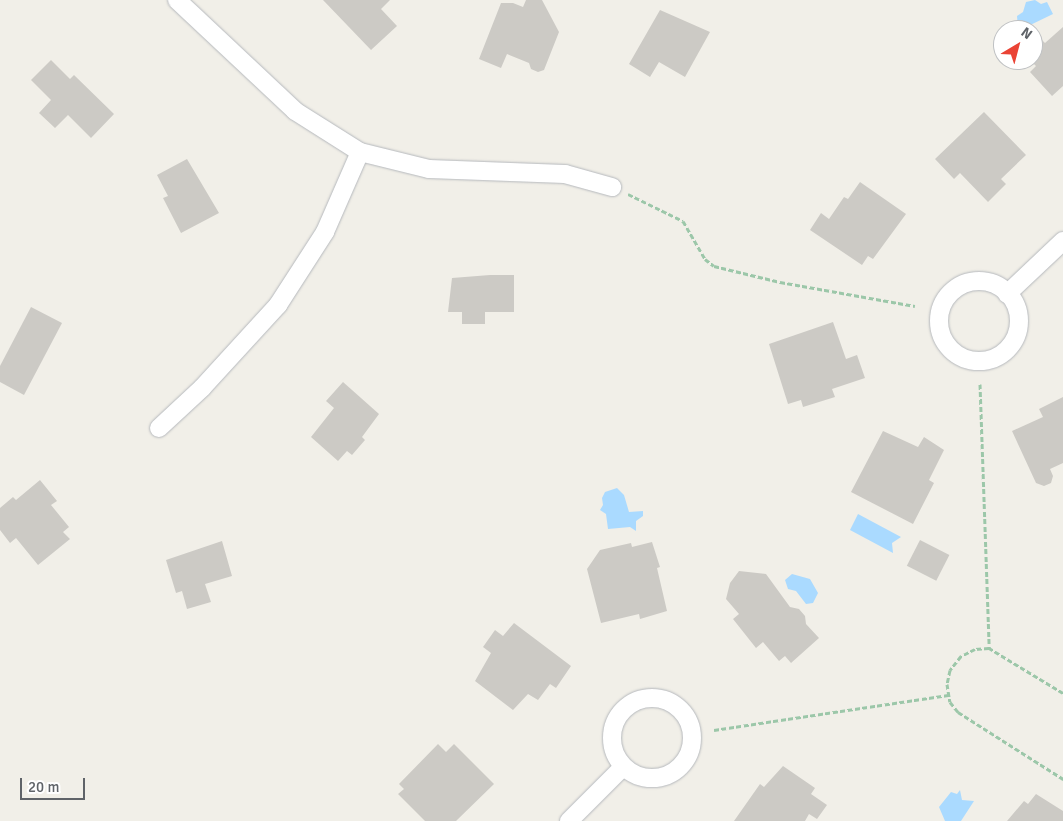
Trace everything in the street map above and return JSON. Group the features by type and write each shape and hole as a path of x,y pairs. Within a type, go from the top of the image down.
{"street":[{"path":"177,0 289,105 332,137 360,152 420,168 565,174 612,187"},
{"path":"160,428 202,388 278,305 325,232 360,152"},
{"path":"1007,294 1063,240"},
{"path":"977,281 991,283 1007,294 1018,313 1018,326 1006,350 982,361 958,355 948,347 938,324 944,300 952,291 964,283 977,281"},
{"path":"648,698 674,704 691,727 693,740 682,765 659,778 646,779 623,767 616,757 612,732 623,709 648,698"},
{"path":"569,821 623,767"}],"path":[{"path":"612,187 683,221 705,260 714,266 780,282 915,306"},
{"path":"980,384 989,648"},
{"path":"1063,693 989,648 976,649 958,658 948,675 948,695 958,712 1063,780"},
{"path":"714,730 948,695"}],"water":[{"path":"1035,0 1041,4 1047,2 1053,14 1041,20 1017,20 1017,16 1023,12 1026,2"},
{"path":"617,488 624,495 629,512 643,511 643,516 636,521 636,531 630,527 608,529 606,514 600,510 603,505 602,498 605,492"},
{"path":"858,514 901,537 892,543 893,553 850,530"},
{"path":"792,574 810,579 818,593 813,603 806,604 796,591 788,589 785,580"},
{"path":"960,790 962,800 974,801 961,821 945,821 939,807 951,792 957,794"}],"building":[{"path":"323,0 390,0 381,9 397,26 371,50"},
{"path":"526,0 542,0 559,32 544,70 538,72 531,69 529,63 507,54 501,68 479,59 501,3 513,3 523,7"},
{"path":"660,10 710,32 685,77 659,62 650,77 629,64"},
{"path":"1063,27 1063,86 1052,96 1030,72 1032,70 1043,70 1043,41 1045,43"},
{"path":"51,60 70,79 74,75 114,114 91,138 68,115 55,128 39,113 51,100 31,80"},
{"path":"984,112 1026,155 1001,179 1006,184 988,202 960,173 954,179 935,159"},
{"path":"187,159 219,213 181,233 163,198 168,196 157,175"},
{"path":"860,182 906,214 873,259 868,256 862,265 810,230 821,213 829,219 844,197 848,199"},
{"path":"514,275 514,312 485,312 485,324 462,324 462,312 448,312 452,278"},
{"path":"31,307 62,323 24,395 0,382 0,366"},
{"path":"833,322 846,359 857,355 865,378 832,389 835,397 803,407 801,400 788,404 769,344"},
{"path":"343,382 379,414 362,437 365,440 352,455 347,451 338,461 311,437 334,408 326,401"},
{"path":"1063,397 1063,463 1050,469 1053,476 1051,483 1044,486 1036,483 1012,431 1043,417 1039,409"},
{"path":"883,431 918,447 924,437 944,450 929,480 934,483 913,524 851,492"},
{"path":"40,480 57,501 51,505 69,527 63,532 70,539 38,565 16,538 10,543 0,530 0,508 13,497 16,500"},
{"path":"920,540 949,555 936,581 907,566"},
{"path":"222,541 232,576 205,584 211,602 187,609 182,591 176,593 166,560"},
{"path":"652,542 660,567 657,568 667,611 640,619 639,614 601,623 587,569 600,550 631,543 632,547"},
{"path":"739,571 766,574 790,607 799,609 805,616 806,624 819,638 791,663 785,656 779,661 763,642 756,648 733,619 739,614 726,599 730,583"},
{"path":"514,623 571,666 556,688 550,684 538,700 528,694 513,710 475,681 491,653 483,647 495,630 503,636"},
{"path":"438,744 446,752 454,744 494,784 456,821 425,821 398,794 404,789 399,784"},
{"path":"783,766 815,788 811,794 827,805 817,819 809,814 805,821 734,821 760,784 764,787"},
{"path":"1036,794 1063,811 1063,821 1007,821 1024,801 1028,804"}]}
